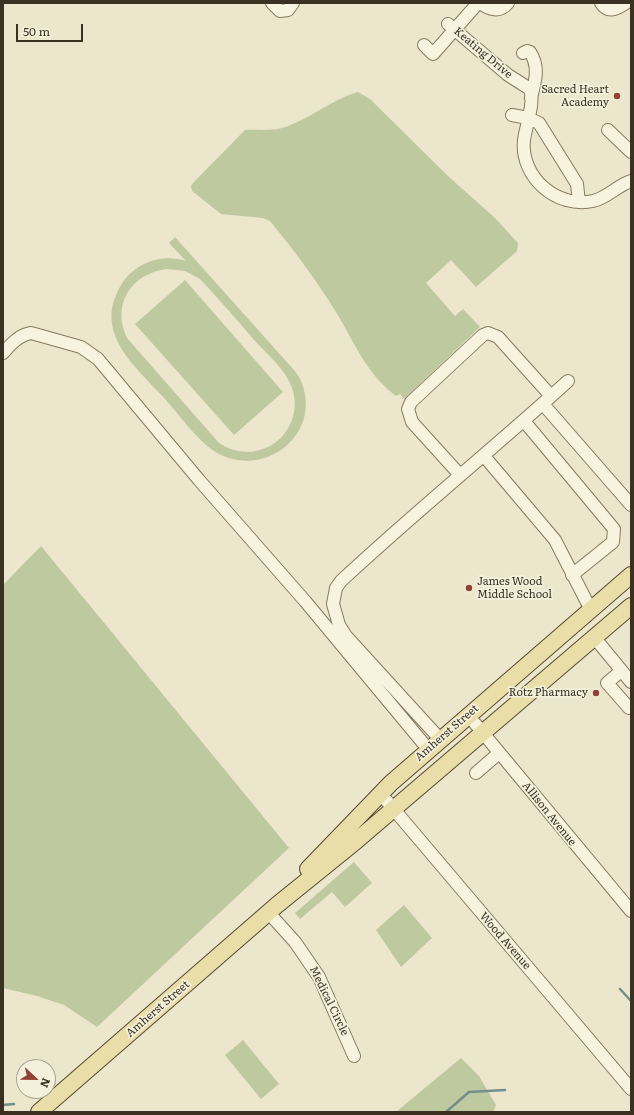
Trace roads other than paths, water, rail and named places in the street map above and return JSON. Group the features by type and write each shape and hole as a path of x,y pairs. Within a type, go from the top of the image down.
{"main road":[{"name":"Amherst Street","path":"272,908 336,838 380,793 434,744 631,575"},
{"path":"594,637 587,632 587,627 601,611 615,589"},
{"name":"Amherst Street","path":"39,1112 272,908 394,808 631,606"},
{"path":"429,778 445,756 445,749 434,744"}],"street":[{"path":"272,3 280,11 288,10 293,3"},
{"path":"424,45 433,54 451,27 479,3 495,10 503,8 508,3"},
{"path":"601,3 605,8 611,10 617,9 626,3 631,12"},
{"name":"Keating Drive","path":"451,27 508,75 529,88 531,99"},
{"path":"523,53 527,51 530,52 536,67 536,76 531,99 524,149 526,160 534,178 551,194 560,198 580,202 593,201 602,198 631,181"},
{"path":"512,115 536,120 541,125 577,184 580,202"},
{"path":"608,130 631,152"},
{"path":"3,353 16,340 25,334 31,333 61,340 81,347 98,359 199,480 305,601 434,744"},
{"path":"460,476 412,422 408,409 411,402 483,335 488,333 498,337 631,505"},
{"path":"434,744 346,636 335,614 334,596 341,580 568,381"},
{"path":"524,421 614,528 613,542 572,575"},
{"path":"484,456 555,540 591,610"},
{"path":"594,637 631,682"},
{"path":"621,671 607,683 629,708"},
{"name":"Allison Avenue","path":"468,715 631,911"},
{"path":"476,773 499,753"},
{"name":"Wood Avenue","path":"380,793 464,894 631,1089"},
{"name":"Medical Circle","path":"272,908 319,977 354,1056"}],"waterway":[{"path":"620,989 631,1001"},
{"path":"446,1112 469,1092 505,1090"},
{"path":"3,1105 14,1104"}],"place":[{"name":"Sacred Heart Academy","path":"617,96"},
{"name":"James Wood Middle School","path":"469,588"},
{"name":"Rotz Pharmacy","path":"596,693"}]}
